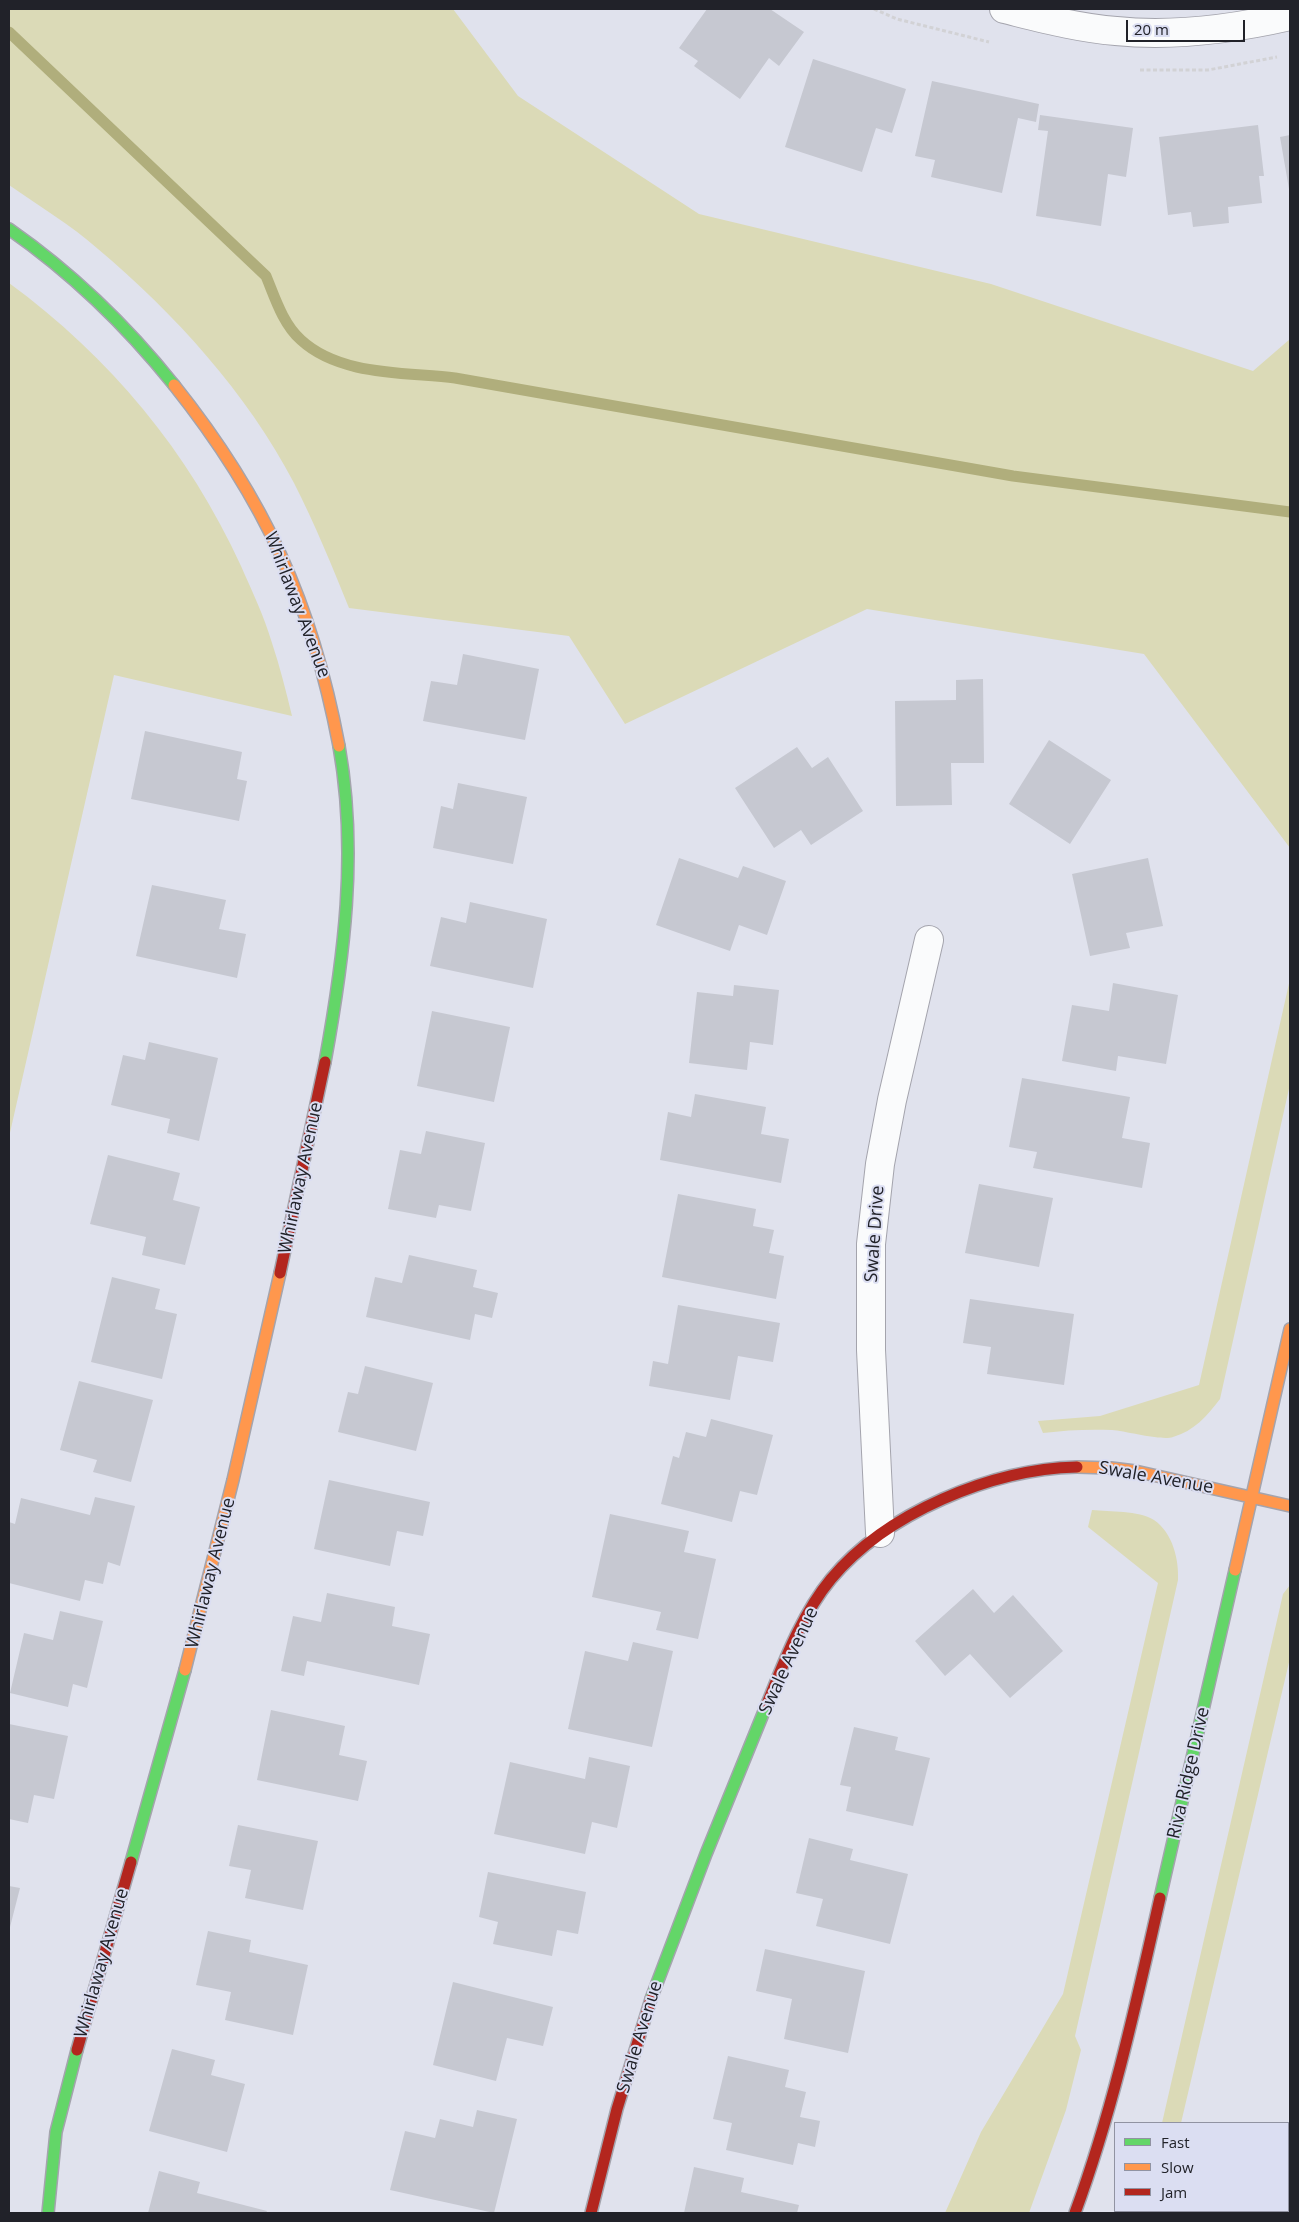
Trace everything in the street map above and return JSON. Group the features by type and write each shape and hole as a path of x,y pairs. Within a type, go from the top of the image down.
{"street":[{"path":"1004,9 1080,26 1141,33 1202,31 1290,16"},
{"name":"Whirlaway Avenue","path":"9,229 74,278 140,343 215,436 258,505 276,543 314,638 331,700 344,785 348,870 343,952 319,1094 237,1470 174,1714 63,2096 50,2162 48,2213"},
{"name":"Swale Drive","path":"880,1533 872,1369 871,1244 880,1164 892,1100 928,940"},
{"name":"Riva Ridge Drive","path":"1075,2213 1105,2129 1121,2069 1290,1329"},
{"name":"Swale Avenue","path":"592,2213 610,2134 656,1984 715,1831 792,1646 832,1577 859,1549 880,1533 947,1498 983,1485 1053,1468 1103,1467 1141,1472 1290,1506"}],"green space":[{"path":"9,9 453,9 518,96 699,214 991,284 1253,371 1290,339 1290,848 1144,654 867,609 625,724 569,636 349,608 316,529 294,483 275,450 232,387 181,328 127,274 77,232 9,185"},
{"path":"9,283 81,342 113,375 171,446 197,484 220,524 262,613 278,661 292,716 114,675 9,1137"},
{"path":"1290,979 1290,1084 1220,1399 1194,1427 1168,1438 1103,1430 1043,1433 1038,1421 1100,1416 1199,1385"},
{"path":"1092,1510 1140,1514 1161,1525 1174,1547 1178,1580 1075,2036 1081,2050 1066,2110 1029,2213 945,2213 981,2132 1063,1994 1158,1583 1088,1527"},
{"path":"1290,1585 1290,1658 1181,2122 1162,2122 1283,1594"}],"building":[{"path":"707,9 770,9 804,32 779,66 769,58 740,99 694,66 698,61 679,48"},
{"path":"813,59 906,89 892,133 876,128 862,172 785,147"},
{"path":"932,81 1039,104 1036,122 1018,118 1002,193 931,177 935,160 915,156"},
{"path":"1040,115 1133,128 1126,177 1108,174 1101,226 1036,216 1048,131 1038,130"},
{"path":"1258,125 1264,176 1259,176 1262,203 1228,207 1229,223 1193,227 1191,212 1168,215 1159,137"},
{"path":"1290,135 1290,188 1289,189 1280,137"},
{"path":"463,654 539,669 525,740 423,721 431,681 457,685"},
{"path":"983,679 984,763 951,763 952,805 896,806 895,701 956,700 956,680"},
{"path":"145,731 242,752 237,779 247,781 239,821 131,799"},
{"path":"1049,740 1111,780 1070,844 1009,804"},
{"path":"797,747 812,768 828,757 863,811 811,845 801,830 774,848 735,788"},
{"path":"458,783 527,797 513,864 433,848 441,806 453,809"},
{"path":"679,858 738,878 743,866 786,881 767,935 739,925 730,951 656,925"},
{"path":"1148,858 1163,926 1126,933 1130,948 1090,956 1072,874"},
{"path":"152,885 226,900 219,929 246,934 237,978 136,956"},
{"path":"470,902 547,919 533,988 430,966 441,917 466,923"},
{"path":"1113,983 1178,995 1166,1064 1118,1056 1116,1071 1062,1061 1072,1005 1109,1011"},
{"path":"734,985 779,990 773,1045 750,1042 747,1070 689,1063 697,992 733,996"},
{"path":"432,1011 510,1027 494,1102 417,1086"},
{"path":"149,1042 218,1058 199,1141 167,1133 170,1119 111,1105 123,1055 145,1060"},
{"path":"1022,1078 1130,1097 1122,1138 1150,1143 1142,1188 1033,1168 1037,1152 1009,1147"},
{"path":"695,1094 766,1107 761,1134 789,1139 781,1183 660,1160 668,1112 691,1117"},
{"path":"426,1131 485,1143 471,1211 439,1205 436,1218 388,1209 400,1150 421,1154"},
{"path":"108,1155 180,1173 173,1200 200,1207 185,1265 142,1255 146,1237 90,1224"},
{"path":"979,1184 1053,1198 1039,1267 965,1253"},
{"path":"678,1194 756,1209 753,1226 774,1230 769,1253 784,1256 776,1299 662,1277"},
{"path":"409,1255 477,1270 473,1287 498,1293 492,1318 475,1314 470,1340 366,1317 375,1277 402,1283"},
{"path":"112,1277 160,1289 155,1309 177,1314 162,1379 91,1362"},
{"path":"970,1299 1074,1314 1064,1385 987,1374 991,1347 963,1343"},
{"path":"678,1305 780,1323 773,1362 738,1356 730,1400 649,1386 653,1361 668,1364"},
{"path":"365,1366 433,1383 416,1451 338,1432 348,1392 358,1394"},
{"path":"79,1381 153,1400 131,1482 93,1472 97,1460 60,1450"},
{"path":"711,1419 773,1435 757,1495 740,1491 732,1522 661,1504 673,1456 679,1458 686,1432 706,1437"},
{"path":"329,1480 430,1502 423,1536 397,1531 390,1566 314,1549"},
{"path":"95,1497 135,1506 120,1566 108,1562 103,1584 85,1580 80,1601 9,1583 9,1522 15,1524 21,1498 90,1515"},
{"path":"610,1514 689,1531 684,1552 716,1559 698,1639 656,1630 661,1612 592,1597"},
{"path":"973,1589 994,1613 1013,1595 1063,1651 1010,1698 970,1654 945,1676 915,1641"},
{"path":"327,1593 395,1607 392,1626 430,1634 419,1685 307,1661 304,1676 281,1671 293,1616 321,1622"},
{"path":"60,1611 103,1621 87,1688 73,1684 68,1707 10,1693 24,1633 53,1640"},
{"path":"633,1642 673,1651 652,1747 568,1729 585,1651 628,1661"},
{"path":"271,1710 345,1726 339,1755 367,1761 358,1801 257,1780"},
{"path":"9,1724 68,1736 54,1799 34,1795 28,1823 9,1819"},
{"path":"854,1727 898,1737 895,1750 930,1758 913,1826 846,1811 851,1787 840,1785"},
{"path":"589,1757 630,1766 617,1828 592,1822 585,1854 494,1834 510,1762 585,1779"},
{"path":"238,1825 318,1841 303,1910 245,1898 251,1870 229,1866"},
{"path":"809,1838 853,1849 850,1860 908,1874 890,1944 816,1926 823,1899 796,1893"},
{"path":"488,1872 586,1892 578,1934 557,1930 552,1956 493,1944 498,1922 479,1917"},
{"path":"9,1886 20,1888 9,1931"},
{"path":"208,1931 251,1940 249,1952 308,1965 293,2035 225,2020 231,1992 196,1985"},
{"path":"765,1949 865,1971 848,2053 784,2039 792,1999 756,1991"},
{"path":"453,1982 553,2007 543,2046 507,2038 496,2081 433,2065"},
{"path":"172,2049 215,2060 211,2075 245,2084 227,2152 149,2131"},
{"path":"728,2056 789,2070 785,2087 806,2092 800,2117 820,2121 815,2147 798,2143 793,2165 726,2150 732,2123 713,2119"},
{"path":"477,2110 517,2119 494,2213 390,2190 405,2131 435,2138 440,2119 473,2127"},
{"path":"694,2167 744,2178 741,2192 799,2205 797,2213 684,2213"},
{"path":"159,2171 200,2182 197,2193 267,2211 266,2213 148,2213"}],"waterway":[{"path":"9,32 266,276 280,310 295,334 317,352 334,360 374,370 455,378 1013,476 1290,512"}],"traffic: fast":[{"path":"9,229 55,264 97,301 137,342 174,385"},
{"path":"325,1062 343,944 348,865 348,825 339,746"},
{"path":"1160,1898 1235,1570"},
{"path":"131,1862 185,1670"},
{"path":"651,1999 706,1854 767,1704"},
{"path":"48,2213 56,2132 77,2050"}],"traffic: slow":[{"path":"174,385 206,427 234,469 259,512 280,555 299,599 315,645 339,746"},
{"path":"185,1670 233,1480 280,1273"},
{"path":"1235,1570 1290,1329"},
{"path":"1077,1467 1135,1471 1290,1506"}],"traffic: jam":[{"path":"280,1273 325,1062"},
{"path":"767,1704 794,1639 811,1607 831,1579 854,1555 881,1534 911,1515 943,1499 976,1486 1010,1476 1077,1467"},
{"path":"77,2050 131,1862"},
{"path":"1075,2213 1089,2174 1112,2096 1133,2017 1160,1898"},
{"path":"591,2213 617,2109 651,1999"}]}
